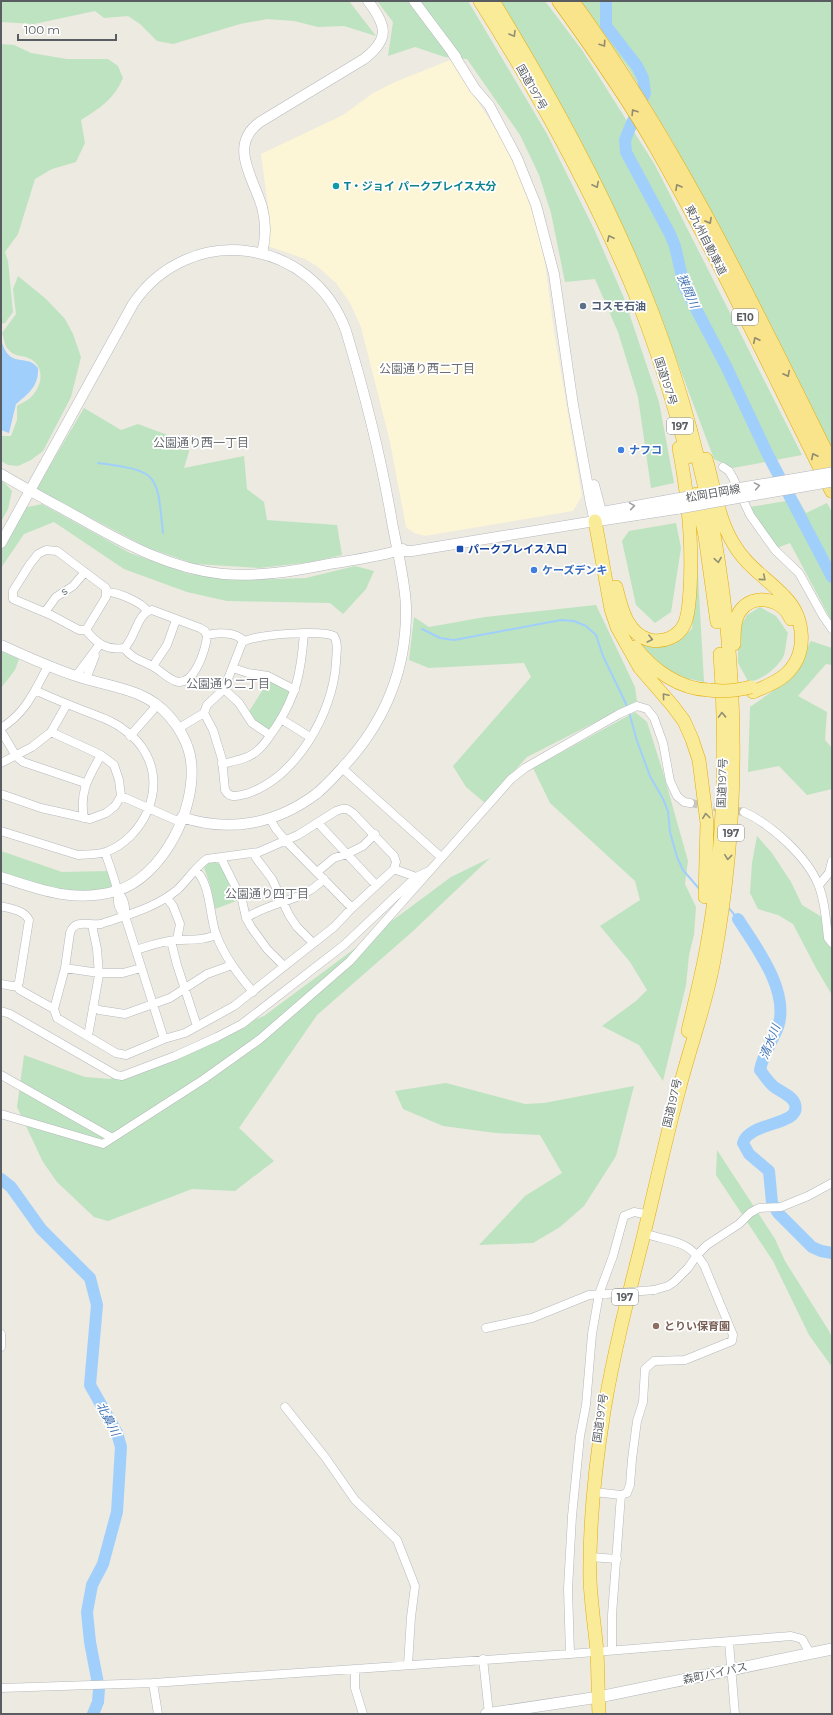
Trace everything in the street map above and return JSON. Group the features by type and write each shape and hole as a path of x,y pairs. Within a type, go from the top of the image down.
{"highway":[{"name":"国道197号","path":"480,1 516,59 566,147 595,205 636,295 665,378 690,463 705,536 717,620 720,656 723,736 722,798 718,856 706,950 645,1214 610,1356 594,1463 585,1581 599,1714"},
{"name":"国道197号","path":"493,1 533,68 569,134 607,209 646,296 676,379 699,462 710,517 722,584 730,672 733,785 728,862 714,960 707,994 678,1093 612,1367 604,1409 594,1492 590,1558 593,1652"},
{"name":"東九州自動車道","path":"559,1 577,16"},
{"name":"東九州自動車道","path":"572,1 577,16 612,76 659,142 727,254 830,459"},
{"name":"東九州自動車道","path":"659,142 832,491"},
{"path":"598,517 625,618 633,629 642,637 655,641 668,639 679,632 683,627 688,610 691,560 690,520 686,485 672,420 643,328 636,295"},
{"path":"676,379 694,422 716,466 726,528 733,544 756,572 784,596 795,611 800,624 801,646 794,664 786,674 777,681 752,689"},
{"path":"598,517 611,609 616,627 640,668 684,721 692,739 698,760 707,823 706,884 703,932 693,1008"},
{"path":"616,587 623,624 630,640 641,654 655,668 675,680 691,687 723,697 739,696 783,669 794,643 794,630 789,615 779,604 766,599 758,599 743,608 740,612 735,629 734,646 738,745 733,785"},
{"path":"635,660 658,678 669,684 693,693 710,693"}],"main road":[{"name":"松岡日岡線","path":"678,504 832,473"},
{"name":"松岡日岡線","path":"598,517 832,481"},
{"name":"森町バイパス","path":"486,1714 598,1697 832,1648"}],"street":[{"path":"262,253 265,235 264,218 262,207 244,154 245,139 251,129 260,122 364,59 376,48 382,39 382,24 368,1"},
{"path":"1,474 115,538 146,553 183,566 212,572 242,574 275,573 397,551 412,551 598,517 574,405 554,274 532,194 517,158 489,105 475,89 452,52 414,1"},
{"path":"1,543 133,304 147,286 170,268 186,260 206,254 230,250 262,253 290,264 306,275 330,298 339,314 348,337 380,456 406,606 405,636 400,666 391,695 378,721 363,745 324,788 295,808 270,819 251,823 216,825 199,823 181,820 120,796"},
{"path":"716,466 729,471 750,514 775,550 800,573 823,616 832,629"},
{"path":"46,550 54,550 103,584 107,592 106,597 86,630 79,630 44,612 17,602 12,596 13,591 38,554 46,550"},
{"name":"s","path":"44,612 56,597 73,586 85,572"},
{"path":"107,592 118,593 142,605 147,611"},
{"path":"86,630 91,637 100,644 110,648 124,648 128,644 144,614 147,611 155,611 200,628 207,635"},
{"path":"153,666 167,645 176,620"},
{"path":"207,635 216,633 236,636 244,641"},
{"path":"222,764 248,757 257,752 281,719 295,690 301,669 304,634"},
{"path":"179,728 204,713 207,704 224,689 244,641 252,638 304,634 330,635 335,638 337,644 336,669 329,700 300,754 273,781 249,793 234,796 226,792 224,787 222,764 213,730 204,713"},
{"path":"124,648 132,657 153,666 175,681 185,680 199,665 205,650 207,635"},
{"path":"81,678 100,644"},
{"path":"1,645 48,666 81,678 131,690 156,703 179,728 190,754 192,776 190,796 181,820 164,856 150,870 133,883 117,891 95,896 75,897 57,894 1,877"},
{"path":"1,728 21,711 37,691 48,666"},
{"path":"233,668 248,673 268,676 295,690"},
{"path":"224,689 239,703 252,723 270,735"},
{"path":"1,831 78,855 105,852 120,845 135,833 149,808 153,777 149,762 138,742 123,728 108,720 37,691"},
{"path":"130,736 153,710 156,703"},
{"path":"1,763 32,747 51,732 67,704"},
{"path":"1,1114 103,1144 204,1078 260,1039 350,961 512,778 525,768 619,714 637,706 647,709 654,718 663,743 670,781 676,796 684,802 690,802"},
{"path":"281,719 310,737"},
{"path":"1,731 16,756 28,765 86,783"},
{"path":"1,794 41,808 90,819 106,813 115,806 120,796 120,780 114,765 101,755 51,732"},
{"path":"84,818 82,808 86,783 101,755"},
{"path":"342,768 441,857"},
{"path":"347,809 375,834 394,856 396,862 394,869 334,927 253,992 234,1006 185,1033 164,1039 126,1055 116,1053 56,1018 54,1009 65,968 72,928 76,924 81,923 92,925 125,916 167,898 196,871 201,863 207,859 254,853 286,841 318,823 336,811 347,809"},
{"path":"744,812 768,826 799,855 810,869 819,885 828,938 832,943"},
{"path":"270,819 286,841 352,908"},
{"path":"318,823 376,885"},
{"path":"317,872 334,858 347,854 363,846 375,834"},
{"path":"105,852 117,891 123,897 126,907 125,916 164,1039"},
{"path":"254,853 256,858 272,879 283,902 298,927 313,943"},
{"path":"221,858 224,867 242,900 246,918 267,949 284,966"},
{"path":"819,885 829,873 832,861"},
{"path":"394,869 416,877"},
{"path":"1,1011 10,1014 116,1076 122,1076 182,1053 242,1024 344,945 416,877 432,869"},
{"path":"196,871 205,883 216,935 232,965 253,992"},
{"path":"246,918 263,908 310,892 324,879"},
{"path":"167,898 173,906 180,924 174,940 177,965 197,1026"},
{"path":"1,906 26,915 29,920 19,982 16,986"},
{"path":"88,1036 99,973 97,949 92,925"},
{"path":"136,950 174,940 198,940 216,935"},
{"path":"94,1007 100,1010 125,1014 170,998 207,974 232,965"},
{"path":"65,968 99,973 123,973 142,968"},
{"path":"1,984 16,986 20,990 54,1009"},
{"path":"1,1075 112,1138"},
{"path":"486,1328 532,1318 589,1295 654,1290 668,1286 688,1268 697,1255 707,1245 739,1224 759,1208 781,1207 808,1196 832,1183"},
{"path":"570,1654 568,1589 572,1516 580,1436 586,1404 592,1334 624,1216 634,1212 645,1214"},
{"path":"594,1492 621,1495 627,1493 630,1485 636,1428 639,1411 643,1402 645,1369 654,1361 685,1360 732,1341 733,1335 704,1265 697,1255 688,1247 678,1242 644,1232"},
{"path":"1,1334 1,1347"},
{"path":"285,1408 325,1457 355,1500 397,1540 416,1586 411,1617 408,1665"},
{"path":"612,1650 612,1615 621,1495"},
{"path":"590,1558 617,1559"},
{"path":"1,1688 153,1683 570,1654 791,1636 802,1639 810,1653"},
{"path":"729,1642 730,1670 736,1714"},
{"path":"483,1659 489,1714"},
{"path":"355,1669 355,1688 363,1714"},
{"path":"153,1683 158,1714"}],"shaded area":[{"path":"450,60 460,67 474,96 507,146 533,205 545,263 554,331 582,496 573,511 425,536 414,533 406,527 390,442 361,327 350,303 336,283 318,267 305,259 268,246 269,214 261,154 343,115 373,93 395,82"}],"green space":[{"path":"1,1 349,1 376,36 344,26 318,27 294,21 267,19 240,24 173,44 157,41 140,24 128,16 104,18 95,11 34,24 1,22"},
{"path":"377,1 468,1 547,134 594,229 624,298 659,402 674,483 651,488 638,397 618,332 595,279 565,282 551,213 539,175 520,135 467,59 445,57 415,47 388,56 393,22"},
{"path":"500,1 545,1 582,50 655,165 802,455 733,468 714,459 650,289 572,124"},
{"path":"580,1 832,1 832,449 779,343 674,144 628,68"},
{"path":"1,44 14,45 31,53 67,59 108,59 118,66 123,78 116,91 106,102 81,120 85,143 76,162 52,169 35,179 18,234 5,252 8,261 13,312 5,323 1,324"},
{"path":"18,276 46,299 65,319 73,334 81,357 71,397 43,451 31,460 18,466 8,465 1,461 1,436 11,436 17,420 17,406 27,400 37,390 40,373 39,368 32,360 9,351 5,345 2,333 16,314 13,289"},
{"path":"84,408 121,430 138,424 181,440 193,438 184,468 244,456 247,489 264,502 267,520 337,525 342,555 311,562 260,568 195,564 148,548 36,489"},
{"path":"1,479 12,491 8,509 1,522"},
{"path":"798,499 806,513 827,503 832,512 832,622 790,543 777,548 750,507"},
{"path":"42,504 130,553 189,574 246,580 306,578 355,566 374,571 366,589 343,614 330,603 227,601 187,592 124,569 54,522 24,534 1,568 1,550 23,508"},
{"path":"676,523 681,548 671,612 655,623 636,605 622,541 629,531"},
{"path":"697,558 704,682 680,677 654,661 634,639 657,644 675,644 692,629"},
{"path":"596,605 635,687 637,701 527,757 485,803 466,787 453,766 531,677 524,663 429,668 409,660 414,617 429,627 485,617"},
{"path":"760,607 776,616 788,633 784,655 774,669 763,677 753,681 748,681 738,663 738,631 747,615"},
{"path":"811,641 832,648 832,665 826,664 798,696 827,712 825,740 832,748 832,789 807,795 779,766 748,772 750,707 787,681"},
{"path":"1,651 19,659 15,670 1,688"},
{"path":"269,680 293,691 269,733 256,723 248,713"},
{"path":"635,712 647,722 663,772 688,861 685,884 696,907 694,935 689,955 686,985 663,1081 639,1045 602,1026 636,1001 647,990 630,962 600,926 640,900 635,881 550,803 533,768"},
{"path":"757,836 772,853 791,882 802,905 832,923 832,995 793,924 778,915 758,909 750,893 752,863"},
{"path":"1,851 62,872 108,871 112,885 108,890 83,892 61,891 1,872"},
{"path":"490,858 412,932 317,1015 239,1128 274,1161 235,1191 192,1189 108,1221 94,1217 57,1182 43,1162 17,1107 24,1055 85,1077 110,1079 264,1016 451,877"},
{"path":"214,861 219,864 239,900 215,909 210,884 204,868 208,863"},
{"path":"446,1083 525,1104 544,1103 634,1086 616,1156 584,1206 560,1227 533,1243 479,1245 525,1196 562,1173 540,1135 496,1133 443,1126 403,1109 395,1091"},
{"path":"717,1150 775,1239 785,1261 829,1331 832,1337 832,1367 809,1335 773,1261 716,1175"}],"water":[{"path":"1,339 4,349 8,355 18,360 33,363 38,368 35,385 16,404 9,433 1,430"}],"waterway":[{"name":"狭間川","path":"606,1 606,26 637,66 643,78 645,93 625,140 626,152 670,234 675,246 684,286 726,366 768,455 832,577"},
{"path":"98,463 133,469 144,473 151,478 156,487 159,498 163,533"},
{"path":"422,629 440,638 454,640 561,620 574,621 586,626 596,635 603,656 628,708"},
{"path":"629,712 637,741 650,776 668,811 670,832 677,857 683,870 701,891"},
{"path":"727,906 738,919"},
{"name":"清水川","path":"738,919 762,956 775,984 779,999 780,1013 778,1027 765,1053 760,1070 772,1085 791,1098 795,1104 795,1111 791,1116 755,1131 747,1136 743,1143 749,1154 769,1171 772,1203 778,1213 812,1247 821,1251 832,1253"},
{"name":"北鼻川","path":"1,1179 11,1187 41,1229 90,1278 97,1305 90,1385 117,1433 121,1447 117,1512 103,1564 92,1585 87,1612 90,1642 99,1689 98,1702 93,1714"}],"tunnel":[{"path":"690,803 744,812"}],"place":[{"name":"T・ジョイ パークプレイス大分","path":"336,186"},
{"name":"コスモ石油","path":"583,306"},
{"name":"ナフコ","path":"621,450"},
{"name":"パークプレイス入口","path":"460,549"},
{"name":"ケーズデンキ","path":"534,570"},
{"name":"とりい保育園","path":"656,1326"}],"district":[{"name":"公園通り西二丁目","path":"427,369"},
{"name":"公園通り西一丁目","path":"201,443"},
{"name":"公園通り二丁目","path":"228,684"},
{"name":"公園通り四丁目","path":"267,894"}]}
